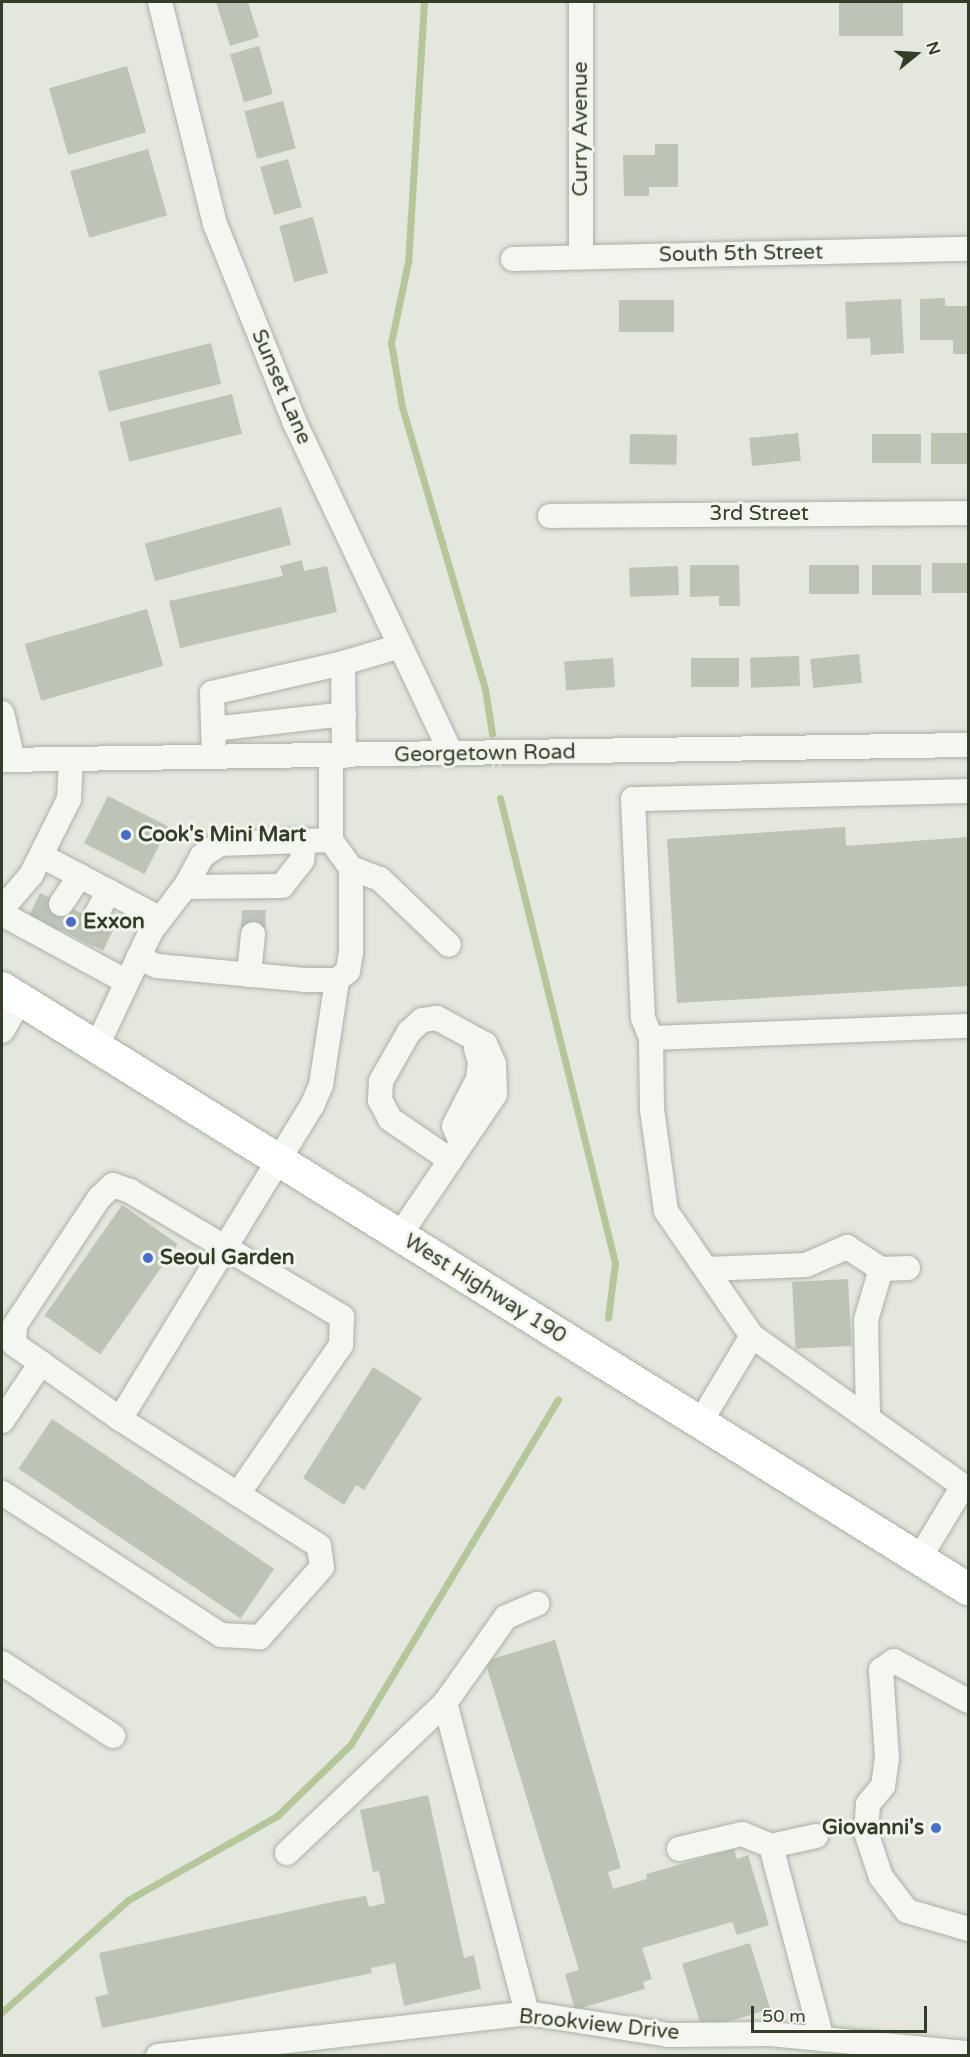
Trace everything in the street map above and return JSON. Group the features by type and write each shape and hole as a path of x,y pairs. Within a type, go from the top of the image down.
{"main road":[{"name":"West Highway 190","path":"11,994 969,1589"}],"street":[{"name":"Sunset Lane","path":"160,2 215,224 294,421 452,755"},
{"name":"Curry Avenue","path":"580,257 581,2"},
{"name":"South 5th Street","path":"513,259 969,249"},
{"name":"3rd Street","path":"550,516 969,513"},
{"path":"214,758 212,693 344,663 400,646"},
{"path":"344,663 344,714 337,756 331,840 351,868 380,879 449,945"},
{"path":"2,713 7,760"},
{"path":"213,729 344,714"},
{"name":"Georgetown Road","path":"7,760 452,755 969,745"},
{"path":"71,759 69,799 31,875 2,912 78,949 127,982"},
{"path":"919,1558 966,1486 752,1336 666,1211 652,1109 651,1038 643,1018 633,799 969,790"},
{"path":"185,887 254,896 282,886 302,860 304,840"},
{"path":"96,1048 159,918 185,887 202,856 220,844 331,840"},
{"path":"42,856 159,918"},
{"path":"138,958 157,966 336,980 348,971 351,953 351,868"},
{"path":"62,904 80,876"},
{"path":"93,920 109,891"},
{"path":"249,975 253,934"},
{"path":"120,1419 281,1162 321,1085 336,980"},
{"path":"2,1031 11,994"},
{"path":"399,1236 456,1152 495,1094 494,1064 485,1044 437,1018 422,1020 409,1032 381,1081 380,1100 390,1119 456,1152"},
{"path":"651,1038 969,1026"},
{"path":"2,1493 221,1635 260,1637 322,1567 319,1546 120,1419 14,1344 15,1325 99,1198 113,1185 130,1191 342,1317 341,1345 238,1494"},
{"path":"706,1269 806,1265 846,1248 881,1269 908,1268"},
{"path":"868,1418 866,1320 881,1269"},
{"path":"700,1423 752,1336"},
{"path":"2,1421 41,1363"},
{"path":"287,1853 445,1703 506,1617 537,1604"},
{"path":"969,1701 894,1661 881,1670 887,1758 883,1786 868,1804 866,1832 881,1877 907,1911 969,1929"},
{"path":"2,1663 113,1736"},
{"path":"445,1703 527,2013"},
{"path":"679,1849 742,1834 771,1846 816,1836"},
{"path":"771,1846 822,2039"},
{"name":"Brookview Drive","path":"158,2055 527,2013 669,2035 770,2034 969,2053"}],"building":[{"path":"216,2 248,2 259,37 230,46"},
{"path":"839,2 903,2 903,36 839,36"},
{"path":"259,46 273,94 244,102 230,54"},
{"path":"127,66 146,132 68,155 49,88"},
{"path":"283,101 296,148 257,159 244,111"},
{"path":"655,144 678,144 678,187 649,187 649,196 624,196 623,155 655,155"},
{"path":"148,149 167,215 89,238 70,171"},
{"path":"288,159 302,207 274,215 260,167"},
{"path":"313,217 328,273 294,282 279,226"},
{"path":"945,298 945,306 968,306 968,354 953,354 953,340 920,340 920,299"},
{"path":"901,299 904,353 871,355 870,338 847,339 845,302"},
{"path":"619,300 674,300 674,332 619,332"},
{"path":"211,343 221,384 109,412 98,371"},
{"path":"232,394 242,434 129,462 119,422"},
{"path":"798,433 801,461 752,466 749,438"},
{"path":"931,433 968,433 968,464 931,464"},
{"path":"630,434 677,435 676,465 629,464"},
{"path":"872,434 921,434 921,463 872,463"},
{"path":"281,507 291,545 155,581 145,543"},
{"path":"302,560 304,571 327,566 337,612 180,648 169,601 283,576 280,566"},
{"path":"932,563 968,563 968,593 932,593"},
{"path":"690,565 739,565 740,606 719,606 719,596 690,597"},
{"path":"809,565 859,565 859,594 809,594"},
{"path":"872,565 921,565 921,595 872,595"},
{"path":"678,566 679,595 630,597 629,568"},
{"path":"147,609 163,666 41,701 25,644"},
{"path":"859,654 862,683 813,688 810,659"},
{"path":"799,656 800,686 751,688 750,658"},
{"path":"613,658 615,687 566,690 564,661"},
{"path":"691,658 739,658 739,687 691,687"},
{"name":"Cook's Mini Mart","path":"108,796 169,827 145,874 84,843"},
{"path":"845,827 846,846 968,837 968,986 677,1003 667,839"},
{"name":"Exxon","path":"40,893 114,929 103,951 29,915"},
{"path":"122,1205 178,1244 100,1355 45,1316"},
{"path":"848,1279 852,1346 796,1349 792,1282"},
{"path":"373,1367 422,1398 364,1490 356,1485 344,1505 303,1478"},
{"path":"52,1419 274,1569 241,1619 18,1469"},
{"path":"555,1640 621,1868 608,1872 613,1889 647,1879 646,1874 734,1849 737,1859 748,1855 769,1925 737,1935 732,1922 642,1948 652,1979 643,1982 645,1989 575,2010 565,1974 579,1970 485,1661"},
{"path":"428,1795 464,1958 474,1955 481,1989 404,2006 395,1963 371,1968 372,1973 102,2028 95,1997 108,1994 99,1953 337,1901 366,1896 369,1907 385,1903 379,1871 373,1872 360,1810"},
{"path":"750,1943 770,2009 702,2030 682,1964"}],"waterway":[{"path":"424,2 408,262 391,343 402,407 485,689 492,733"},
{"path":"500,798 615,1263 608,1318"},
{"path":"2,2012 128,1900 277,1816 351,1744 558,1399"}],"tunnel":[{"path":"49,925 61,904"},
{"path":"253,934 254,906"},
{"path":"82,941 93,920"}],"place":[{"name":"Cook's Mini Mart","path":"126,835"},
{"name":"Exxon","path":"71,922"},
{"name":"Seoul Garden","path":"148,1258"},
{"name":"Giovanni's","path":"936,1828"}]}
